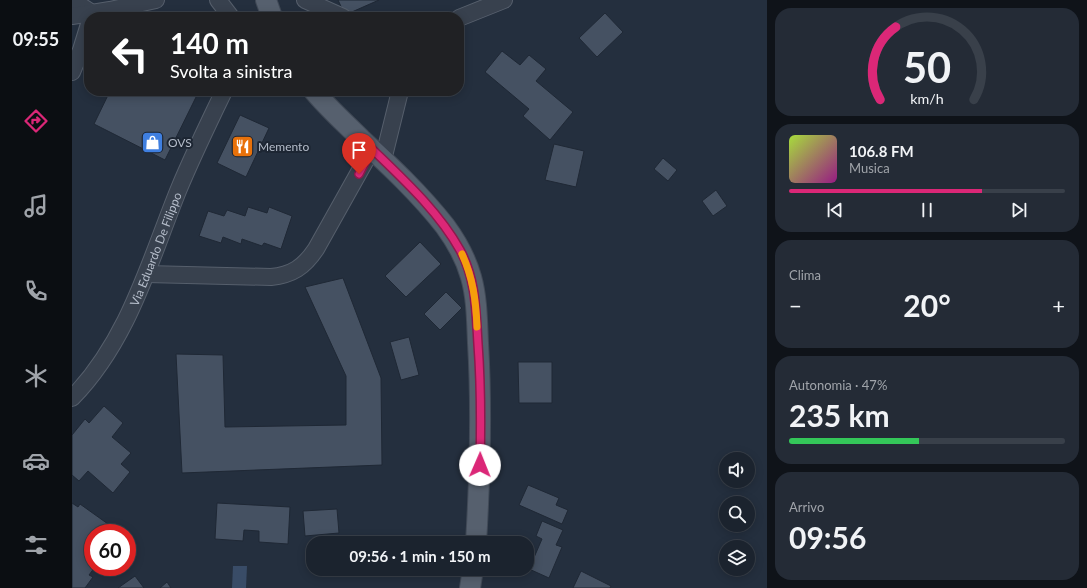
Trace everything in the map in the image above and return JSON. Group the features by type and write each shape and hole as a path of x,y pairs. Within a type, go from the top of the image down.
{"main road":[{"path":"266,0 270,12"},
{"path":"318,96 429,206 446,228 460,250 469,270 473,283 477,319 480,390 479,481 476,536"},
{"path":"470,588 472,576"}],"street":[{"path":"72,0 85,12"},
{"path":"113,12 156,0"},
{"path":"218,0 227,12"},
{"path":"305,0 332,12"},
{"path":"464,16 504,0"},
{"path":"72,16 84,17"},
{"path":"72,72 84,40"},
{"name":"Via Eduardo De Filippo","path":"72,398 93,374 131,310 147,274 178,190 222,96"},
{"path":"147,274 271,277 284,275 297,270 307,261 316,249 378,154 398,96"}],"water":[{"path":"233,566 247,566 246,588 232,588"}],"building":[{"path":"338,0 379,0 352,12 344,12"},
{"path":"605,13 623,32 597,57 579,38"},
{"path":"502,51 520,65 529,55 546,69 536,81 573,112 550,140 523,116 529,109 485,72"},
{"name":"OVS","path":"108,96 197,96 165,160 94,124"},
{"name":"Memento","path":"240,115 269,128 246,177 217,163"},
{"path":"554,144 584,151 576,187 545,180"},
{"path":"663,158 677,170 668,181 654,169"},
{"path":"716,190 727,206 713,216 702,201"},
{"path":"248,207 267,213 269,207 292,216 281,249 264,243 262,246 242,239 241,244 223,237 221,243 199,236 208,211 224,216 227,210 245,216"},
{"path":"420,242 441,264 406,297 385,276"},
{"path":"343,278 381,378 382,465 182,473 176,354 223,355 225,427 346,425 346,376 305,287"},
{"path":"446,292 462,308 440,330 424,314"},
{"path":"409,337 419,375 401,380 390,342"},
{"path":"518,362 552,362 552,403 519,403"},
{"path":"104,406 123,423 112,437 131,453 121,464 130,472 113,493 88,471 79,481 72,475 72,435 85,419 89,423"},
{"path":"528,485 559,498 556,505 568,510 562,524 519,505"},
{"path":"72,503 78,507 80,504 108,524 84,524 84,576 93,577 85,588 72,588"},
{"path":"217,503 290,507 288,544 259,542 259,531 244,530 243,541 215,539"},
{"path":"337,509 339,533 305,536 303,511"},
{"path":"542,521 563,530 556,545 562,547 549,578 534,571 534,557 542,539 536,536"},
{"path":"581,571 611,586 610,588 573,588"},
{"path":"135,576 144,588 118,588"},
{"path":"167,582 171,588 160,588"}],"slow traffic":[{"path":"462,254 473,283 477,327"}],"place":[{"name":"OVS","path":"152,142"},
{"name":"Memento","path":"243,146"}],"route":[{"path":"359,174 372,149 429,206 446,228 460,250 469,270 475,294 479,357 480,465"}]}
